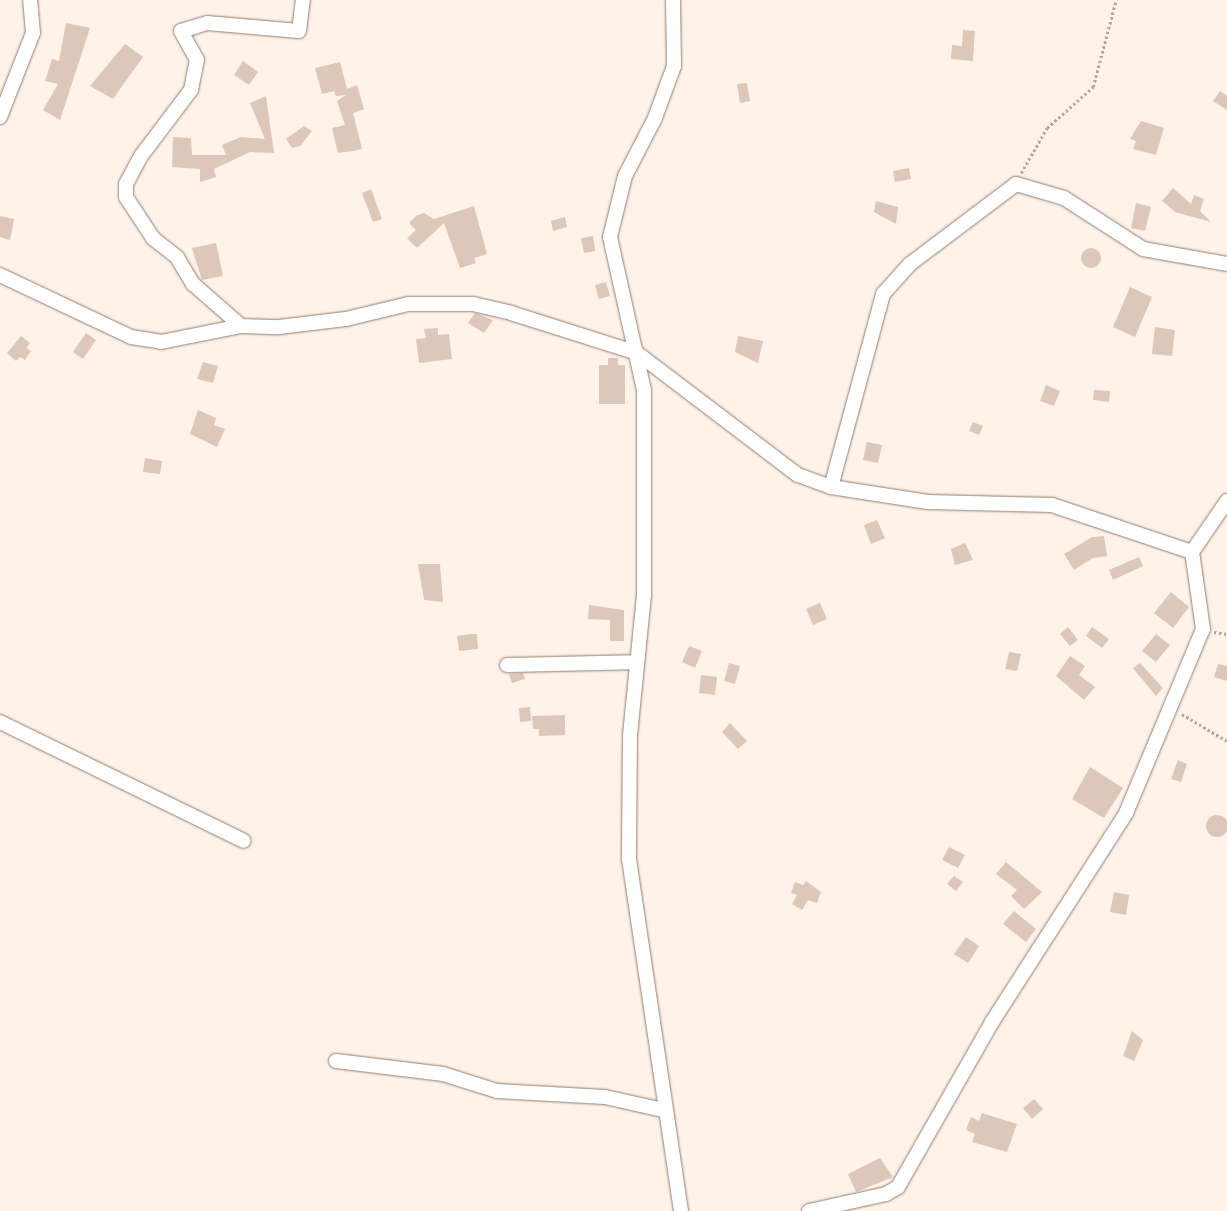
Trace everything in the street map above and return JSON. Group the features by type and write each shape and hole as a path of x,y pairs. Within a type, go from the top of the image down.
{"street":[{"path":"0,116 33,33 30,0"},
{"path":"240,326 193,284 177,257 154,238 126,197 126,184 141,156 191,90 197,60 181,31 207,23 299,31 303,0"},
{"path":"673,0 674,66 655,118 625,176 610,237 644,390 646,530 630,735 629,859 663,1110 680,1211"},
{"path":"831,487 883,294 910,264 1016,184 1064,198 1143,249 1227,264"},
{"path":"0,275 131,337 161,342 240,326 279,327 346,319 408,304 473,304 637,354 798,475 831,487 928,502 1052,505 1192,552"},
{"path":"809,1211 886,1194 898,1187 992,1022 1126,814 1172,708 1203,629 1192,552 1227,501"},
{"path":"507,665 636,662"},
{"path":"0,722 244,841"},
{"path":"336,1061 443,1074 497,1091 605,1098 663,1110"}],"path":[{"path":"1016,184 1047,128 1093,88 1116,0"},
{"path":"1172,708 1227,742"}],"building":[{"path":"66,23 90,28 60,120 43,110 58,84 45,81 52,59 59,61"},
{"path":"963,30 975,31 973,61 951,59 952,45 962,46"},
{"path":"125,44 143,57 113,99 90,86"},
{"path":"243,61 258,72 249,85 234,75"},
{"path":"340,62 347,89 357,85 364,109 353,113 362,149 338,153 332,128 345,125 337,101 346,95 336,96 334,91 322,94 315,68"},
{"path":"747,83 750,101 740,103 737,84"},
{"path":"1220,91 1227,96 1227,110 1213,101"},
{"path":"266,96 274,153 250,152 214,169 216,177 200,182 200,169 172,167 173,137 191,138 192,155 226,155 222,145 241,137 265,139 250,103"},
{"path":"1141,121 1164,128 1156,155 1133,149 1136,141 1130,139"},
{"path":"304,126 312,131 300,146 292,148 286,139"},
{"path":"909,168 911,179 895,182 893,171"},
{"path":"1173,188 1191,204 1194,195 1204,199 1200,211 1211,222 1175,212 1162,201"},
{"path":"371,189 382,219 373,222 362,193"},
{"path":"876,201 898,207 896,224 874,212"},
{"path":"1136,203 1151,207 1145,231 1131,228"},
{"path":"474,206 487,254 474,258 476,263 460,268 444,223 417,248 407,238 416,230 409,223 416,216 424,213 434,219"},
{"path":"0,216 14,219 10,240 0,237"},
{"path":"565,217 567,227 553,231 551,221"},
{"path":"593,236 595,251 584,253 581,238"},
{"path":"216,243 223,276 202,280 192,248"},
{"path":"1091,248 1098,251 1101,258 1098,265 1091,268 1084,265 1081,258 1084,251"},
{"path":"606,282 610,296 599,299 595,285"},
{"path":"1130,287 1152,297 1135,337 1113,327"},
{"path":"475,313 493,320 484,333 468,323"},
{"path":"1155,327 1175,330 1172,356 1152,354"},
{"path":"438,328 438,335 449,334 452,359 419,363 416,339 426,338 424,329"},
{"path":"86,333 96,340 83,359 73,352"},
{"path":"21,336 30,343 26,348 31,351 25,360 20,357 16,361 7,353"},
{"path":"738,336 763,341 758,363 735,352"},
{"path":"608,358 618,358 618,365 625,365 625,404 599,404 599,365 608,365"},
{"path":"203,362 218,366 213,383 197,379"},
{"path":"1046,385 1060,391 1054,406 1040,401"},
{"path":"1094,390 1110,391 1109,402 1093,400"},
{"path":"198,410 216,418 214,425 225,429 217,447 190,434"},
{"path":"973,422 983,426 979,435 969,431"},
{"path":"867,442 882,445 878,463 863,460"},
{"path":"145,458 162,461 160,474 143,472"},
{"path":"877,520 885,538 871,544 864,525"},
{"path":"1104,536 1107,556 1093,558 1074,570 1064,554 1092,537"},
{"path":"965,543 973,560 955,565 951,549"},
{"path":"1139,557 1143,566 1113,580 1109,570"},
{"path":"418,564 440,564 443,602 424,600"},
{"path":"1171,592 1189,607 1173,628 1154,613"},
{"path":"820,603 827,619 813,625 806,609"},
{"path":"589,605 624,610 624,641 610,641 610,620 588,619"},
{"path":"1068,627 1078,640 1070,646 1060,634"},
{"path":"1092,627 1109,639 1102,648 1086,636"},
{"path":"477,634 478,649 459,651 457,636"},
{"path":"1156,634 1170,645 1156,662 1142,651"},
{"path":"689,646 702,651 695,668 682,662"},
{"path":"1009,652 1021,654 1017,671 1005,669"},
{"path":"1070,656 1085,666 1079,675 1095,687 1084,700 1056,676"},
{"path":"729,663 740,666 735,684 724,681"},
{"path":"1140,663 1163,688 1156,696 1133,668"},
{"path":"1218,664 1227,666 1227,681 1214,677"},
{"path":"523,673 525,679 512,683 509,674"},
{"path":"701,675 717,677 715,695 699,693"},
{"path":"530,707 531,721 520,722 519,708"},
{"path":"565,715 565,735 539,736 539,729 533,729 532,716"},
{"path":"730,723 747,741 738,749 722,732"},
{"path":"1178,760 1187,764 1181,782 1171,779"},
{"path":"1090,767 1123,788 1104,818 1072,799"},
{"path":"1217,815 1225,818 1228,826 1225,834 1217,837 1209,834 1206,826 1209,818"},
{"path":"949,847 965,855 958,868 942,860"},
{"path":"1006,862 1042,892 1024,909 1011,896 1017,890 996,874"},
{"path":"954,876 963,882 956,891 947,884"},
{"path":"806,881 821,892 817,903 808,900 802,910 792,904 797,895 791,893 795,882 803,885"},
{"path":"1114,892 1129,895 1126,915 1110,912"},
{"path":"1014,911 1036,929 1026,942 1003,924"},
{"path":"966,937 979,946 968,963 954,954"},
{"path":"1132,1031 1143,1040 1134,1061 1123,1056"},
{"path":"1034,1099 1043,1109 1032,1119 1023,1108"},
{"path":"982,1113 1017,1124 1007,1152 972,1142 975,1134 966,1130 971,1117 979,1121"},
{"path":"880,1158 893,1177 856,1192 848,1174"}]}
